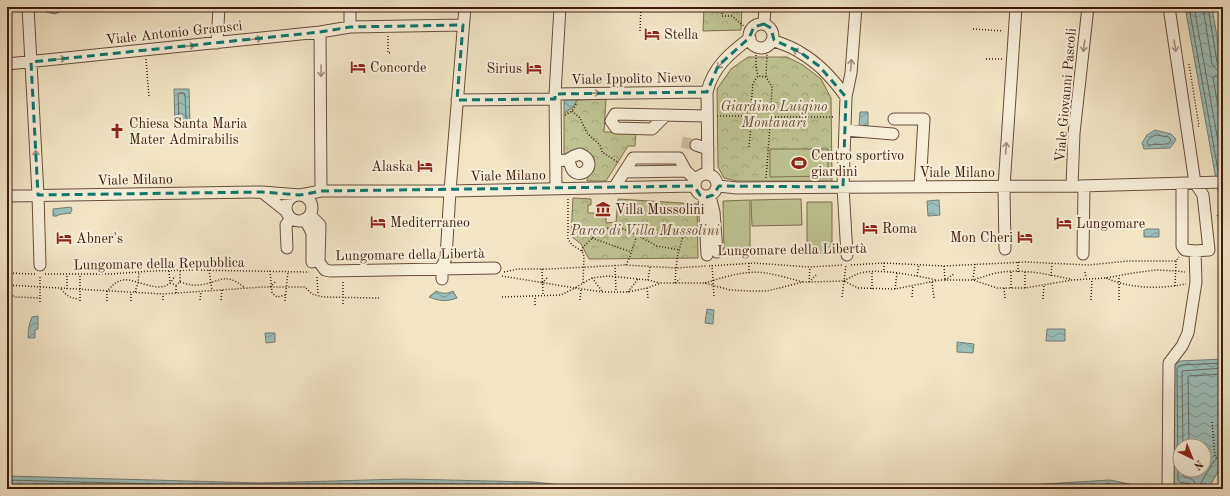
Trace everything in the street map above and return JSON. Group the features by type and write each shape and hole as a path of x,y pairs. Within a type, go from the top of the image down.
{"street":[{"path":"28,7 38,195 40,270"},
{"path":"217,43 219,7"},
{"path":"350,7 350,26"},
{"path":"442,274 446,258 465,7"},
{"path":"556,189 555,96 562,31 560,7"},
{"path":"764,24 765,7"},
{"path":"844,257 845,212 843,187 846,97 851,73 856,7"},
{"path":"1005,249 1004,187 1016,7"},
{"name":"Viale Giovanni Pascoli","path":"1072,186 1074,133 1088,7"},
{"path":"1169,7 1196,182 1203,195 1209,250 1190,251 1182,246 1182,183"},
{"path":"708,174 707,92 710,81 718,66 732,51 773,36 771,28 764,24 757,25 758,41"},
{"name":"Viale Antonio Gramsci","path":"7,64 320,32 350,26 463,25"},
{"path":"262,192 298,221 309,213 321,191 320,32"},
{"path":"758,41 800,52 819,66 836,83 846,97"},
{"name":"Viale Ippolito Nievo","path":"457,100 555,96 579,93 707,92"},
{"path":"666,115 707,116"},
{"path":"894,119 924,119 920,187"},
{"path":"845,130 894,134"},
{"path":"696,145 708,149"},
{"path":"556,161 568,160 580,154 586,157 589,163 588,168 584,173 578,174 573,171 570,164"},
{"path":"614,188 626,170 686,171 695,183 698,193 707,196 715,192 718,186 715,178 708,174 701,175 695,183"},
{"name":"Viale Milano","path":"718,186 737,188 1004,187 1219,182"},
{"name":"Viale Milano","path":"7,196 198,197 262,192 300,195 321,191 569,189 695,183"},
{"path":"1083,254 1084,186"},
{"path":"286,248 286,225 289,215 286,208 292,197 300,195 307,198 312,233 311,267"},
{"path":"707,196 714,212 712,254 706,231 707,196"},
{"path":"309,213 320,225 321,272"},
{"path":"1168,489 1169,363 1182,346 1188,333 1195,278 1190,251"},
{"name":"Lungomare della Libertà","path":"321,272 343,271 442,274 498,272"}],"path":[{"path":"640,31 641,7"},
{"path":"722,7 722,16 732,16 768,51 766,77 772,87 771,107"},
{"path":"388,26 388,53 391,53"},
{"path":"973,29 1014,32"},
{"path":"751,106 753,83 758,76 756,68 758,41"},
{"path":"145,50 149,97"},
{"path":"986,59 1013,59"},
{"path":"758,76 766,77"},
{"path":"555,118 567,115 572,111 578,103 579,93"},
{"path":"572,111 580,118 587,133 600,145 602,152 626,170"},
{"path":"707,116 747,116"},
{"path":"774,117 846,117"},
{"path":"749,147 751,126"},
{"path":"765,188 770,126"},
{"path":"569,189 568,239 572,245 582,251 584,256 583,283"},
{"path":"1217,216 1223,211"},
{"path":"582,251 583,247 603,228 623,229 657,246 680,250"},
{"path":"637,236 706,231"},
{"path":"675,283 676,268 684,232"},
{"path":"626,265 637,236"},
{"path":"592,238 632,252"},
{"path":"1175,286 1176,261 1190,251"},
{"path":"842,297 844,257"},
{"name":"Lungomare della Libertà","path":"498,272 518,269 626,265 676,268 749,263 810,267 844,257 884,263 944,266 1018,262 1088,265 1128,261 1176,261"},
{"path":"1018,262 1018,272"},
{"path":"749,263 749,273"},
{"path":"884,263 884,272"},
{"path":"1051,276 1052,263"},
{"path":"917,276 919,264"},
{"path":"973,280 975,264"},
{"path":"712,265 714,297"},
{"path":"615,266 616,292"},
{"path":"944,266 945,280"},
{"name":"Lungomare della Repubblica","path":"7,272 40,270 67,275 169,270 288,272 311,267"},
{"path":"648,280 650,267"},
{"path":"810,267 810,282"},
{"path":"542,269 543,296"},
{"path":"40,270 40,302"},
{"path":"169,270 170,283"},
{"path":"180,270 180,282"},
{"path":"209,270 212,291"},
{"path":"973,280 997,288 1025,288 1072,280 1106,278 1156,270 1176,270 1195,278"},
{"path":"270,271 270,287 272,293 277,297 286,295"},
{"path":"343,271 343,304"},
{"path":"134,292 138,283 139,272"},
{"path":"285,301 288,272"},
{"path":"318,296 321,272"},
{"path":"498,272 542,283 603,292 628,292 661,283"},
{"path":"844,281 856,274 872,272 897,273 940,280 973,280 998,273 1035,272 1072,280"},
{"path":"872,272 872,289"},
{"path":"1011,272 1011,288"},
{"path":"1025,272 1025,288"},
{"path":"1086,272 1086,279"},
{"path":"705,283 727,276 749,273 766,273 803,282 844,281 858,288 872,289 895,289 940,280"},
{"path":"895,289 897,273"},
{"path":"810,282 817,274"},
{"path":"945,280 954,274"},
{"path":"67,275 67,289"},
{"path":"61,289 70,298 80,300 80,275"},
{"path":"1119,275 1119,300"},
{"path":"107,301 107,291 116,282 124,280 157,287 165,286 170,283 175,276"},
{"path":"502,297 561,295 592,278 608,276 648,280 661,283 705,283 730,290 767,291 803,282"},
{"path":"542,283 548,277"},
{"path":"592,278 603,292"},
{"path":"1106,278 1119,284 1137,287 1175,286 1195,278"},
{"path":"180,282 199,286 220,279 229,279 237,281 245,288"},
{"path":"628,292 638,279"},
{"path":"675,283 680,279"},
{"path":"1091,300 1092,279"},
{"path":"270,287 276,281"},
{"path":"176,285 180,282"},
{"path":"932,282 934,298"},
{"path":"170,283 176,285"},
{"name":"Lungomare della Repubblica","path":"7,285 164,294 245,288 286,287 305,288 312,294 323,297 379,298"},
{"path":"176,285 176,294"},
{"path":"1043,299 1044,285"},
{"path":"912,297 913,286"},
{"path":"647,288 648,298"},
{"path":"1004,288 1005,298"},
{"path":"580,300 581,289"},
{"path":"221,300 222,290"},
{"path":"131,292 131,301"},
{"path":"200,300 201,292"},
{"path":"7,294 16,297 40,298"},
{"path":"163,300 164,294"},
{"path":"535,296 535,305"},
{"path":"1212,422 1215,457 1223,461"},
{"path":"1220,489 1223,484"}],"highlighted area":[{"path":"764,24 771,28 774,40 800,52 819,66 846,97 843,187 719,186 713,195 707,197 700,195 694,186 321,191 300,195 262,192 38,195 31,62 320,32 350,27 463,25 457,100 555,99 555,94 707,92 718,66 749,38 754,27"}],"green space":[{"path":"704,7 742,7 741,30 703,31"},
{"name":"Giardino Luigino Montanari","path":"748,57 787,57 803,65 821,79 831,98 832,181 737,181 724,178 718,167 717,89 731,69"},
{"path":"606,99 604,132 636,132 635,146 628,146 606,181 587,181 594,167 594,160 590,154 581,149 564,157 564,113 573,107 577,100"},
{"name":"Centro sportivo giardini","path":"770,149 828,149 828,176 770,177"},
{"name":"Parco di Villa Mussolini","path":"573,198 591,199 591,205 588,205 588,213 606,213 606,223 616,222 618,199 697,204 698,258 589,259 581,244 571,236"},
{"path":"801,199 802,225 752,226 751,200"},
{"path":"750,200 750,253 724,253 723,201"},
{"path":"807,202 832,202 832,253 807,253"}],"water":[{"path":"43,7 63,7 61,11 55,14 46,12"},
{"path":"1185,7 1212,7 1223,73 1223,229 1219,196"},
{"path":"174,89 189,89 190,125 175,125"},
{"path":"564,100 577,100 573,107 564,113"},
{"path":"860,112 868,112 868,126 859,125"},
{"path":"1155,130 1171,134 1176,139 1170,148 1144,149 1142,143 1147,135"},
{"path":"939,200 940,215 928,216 927,201"},
{"path":"71,207 72,210 70,214 53,216 53,209"},
{"path":"1144,229 1159,229 1159,237 1144,237"},
{"path":"436,291 441,293 449,293 453,291 457,298 443,300 429,297"},
{"path":"707,309 714,310 713,324 705,323"},
{"path":"38,316 38,329 35,330 35,338 28,338 32,317"},
{"path":"1047,329 1065,329 1065,341 1046,341"},
{"path":"265,333 275,333 275,342 266,343"},
{"path":"957,342 974,344 973,353 957,352"},
{"path":"1223,359 1223,463 1208,489 1174,485 1174,478 1212,478 1212,438 1174,438 1173,365 1180,361"},
{"path":"7,476 260,483 404,479 533,482 601,489 7,489"},
{"path":"1110,480 1153,489 1008,489 1027,485"}],"tunnel":[{"path":"682,142 696,145"}],"place":[{"name":"Stella","path":"652,34"},
{"name":"Concorde","path":"358,67"},
{"name":"Sirius","path":"534,68"},
{"name":"Chiesa Santa Maria Mater Admirabilis","path":"117,131"},
{"name":"Centro sportivo giardini","path":"799,163"},
{"name":"Alaska","path":"425,166"},
{"name":"Villa Mussolini","path":"603,209"},
{"name":"Mediterraneo","path":"378,222"},
{"name":"Lungomare","path":"1064,223"},
{"name":"Roma","path":"870,228"},
{"name":"Mon Cheri","path":"1025,237"},
{"name":"Abner's","path":"64,238"}]}
